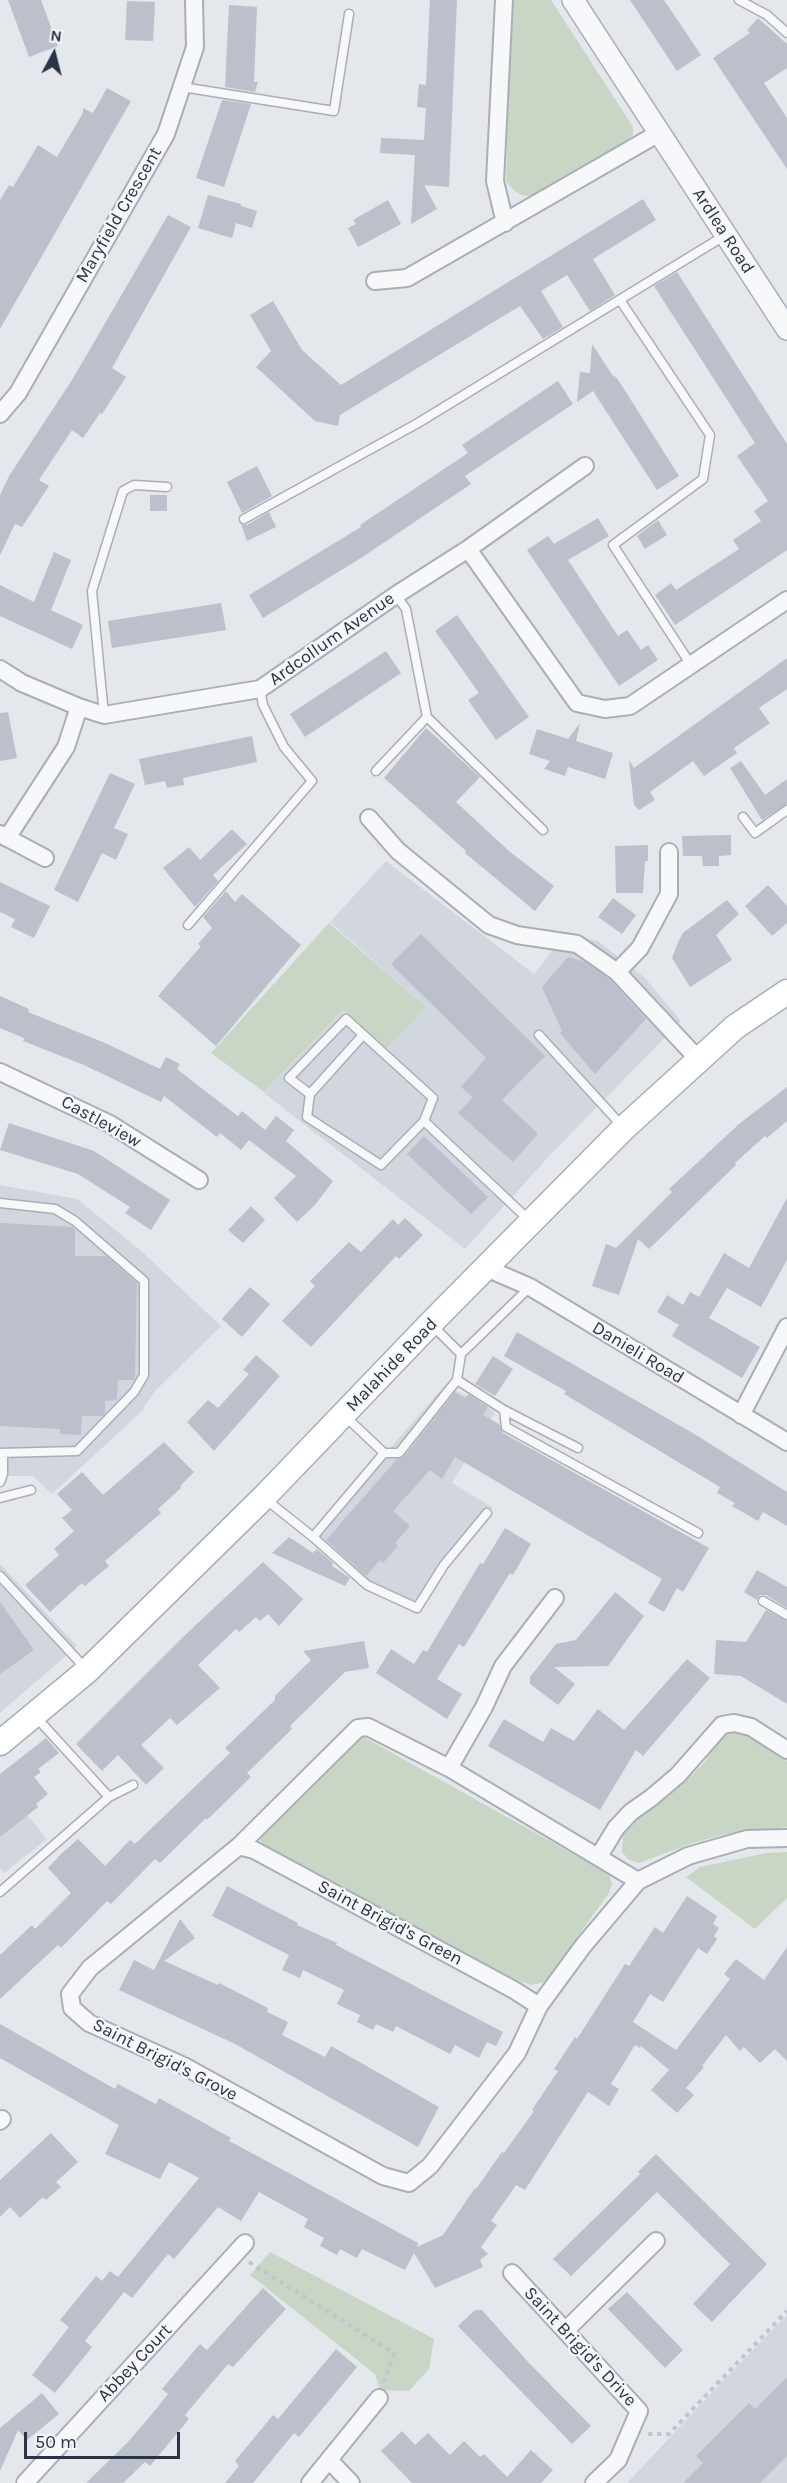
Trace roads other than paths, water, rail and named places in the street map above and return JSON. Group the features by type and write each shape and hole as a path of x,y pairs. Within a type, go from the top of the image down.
{"main road":[{"name":"Malahide Road","path":"0,1743 87,1671 264,1497 430,1324 624,1128 735,1027 787,992"}],"street":[{"name":"Maryfield Crescent","path":"0,414 18,393 166,134 195,47 194,0"},
{"path":"504,0 495,181 505,223"},
{"name":"Ardlea Road","path":"573,0 787,329"},
{"path":"375,281 407,278 659,133"},
{"name":"Ardcollum Avenue","path":"0,669 22,683 104,715 260,689 396,595 468,549 585,466"},
{"path":"468,549 577,703 605,709 630,706 787,600"},
{"path":"45,858 4,836 66,747 79,707"},
{"path":"369,818 398,851 489,925 517,935 577,944 617,972 698,1059"},
{"path":"617,972 640,948 669,894 669,852"},
{"name":"Castleview","path":"0,1072 110,1124 199,1180"},
{"name":"Danieli Road","path":"486,1268 530,1287 787,1442"},
{"path":"741,1415 787,1327"},
{"path":"449,1768 484,1707 503,1666 555,1598"},
{"path":"599,1856 616,1828 631,1812 678,1775 722,1725 734,1723 751,1727 787,1750"},
{"name":"Saint Brigid's Grove","path":"638,1881 449,1768 368,1727 358,1728 238,1846 90,1968 70,1994 72,2008 89,2023 184,2066 383,2176 410,2183 430,2166 517,2053 539,2006 583,1946 638,1881 688,1856 747,1839 787,1838"},
{"name":"Saint Brigid's Green","path":"238,1846 254,1850 514,1989 539,2006"},
{"path":"566,2330 656,2241"},
{"name":"Abbey Court","path":"25,2483 241,2248"},
{"name":"Saint Brigid's Drive","path":"512,2273 639,2411 618,2460 594,2483"},
{"path":"310,2483 379,2398"},
{"path":"329,2460 351,2483"}],"lane":[{"path":"739,0 767,15 787,33"},
{"path":"182,87 334,111 349,14"},
{"path":"244,519 418,423 726,235"},
{"path":"620,300 710,435 703,479 613,545 692,664"},
{"path":"104,715 92,591 123,491 134,485 167,487"},
{"path":"396,595 406,609 427,717 543,830"},
{"path":"188,926 312,781 284,747 263,705 260,689"},
{"path":"376,771 427,717"},
{"path":"743,817 755,833 787,810"},
{"path":"310,1094 289,1078 346,1019 433,1098 424,1121 381,1165 308,1117 310,1094 363,1035"},
{"path":"538,1035 624,1128"},
{"path":"424,1121 531,1221"},
{"path":"0,1203 56,1209 75,1221 144,1281 144,1375 134,1392 77,1451 1,1453 3,1474 0,1482"},
{"path":"344,1415 384,1453 399,1453 457,1380 462,1354 530,1287"},
{"path":"430,1324 462,1354"},
{"path":"457,1380 504,1410 578,1448"},
{"path":"504,1410 507,1427 698,1533"},
{"path":"313,1536 384,1453"},
{"path":"0,1498 31,1490"},
{"path":"264,1497 313,1536 367,1585 417,1608 444,1565 487,1513"},
{"path":"0,1576 87,1671"},
{"path":"763,1601 787,1616"},
{"path":"35,1716 109,1797"},
{"path":"0,1892 109,1797 133,1785"}]}
